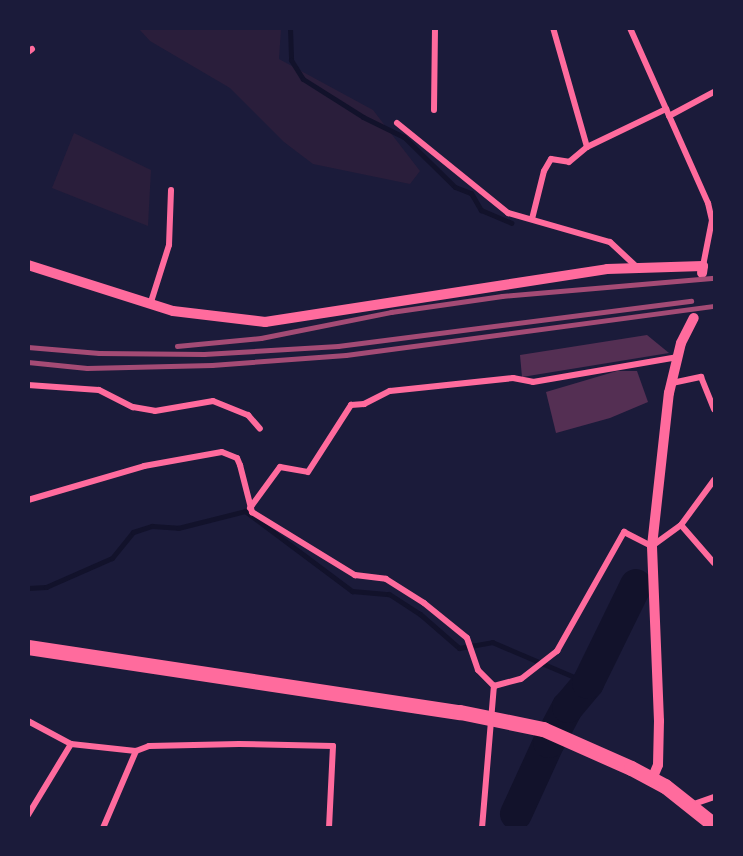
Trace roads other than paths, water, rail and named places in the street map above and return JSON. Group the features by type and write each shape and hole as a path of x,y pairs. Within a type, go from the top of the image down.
{"highway":[{"path":"28,646 490,717 543,729 601,752 652,779 714,825"}],"street":[{"path":"434,110 435,28"},
{"path":"553,28 587,147"},
{"path":"28,265 150,305 233,321 264,322 561,274 637,267 703,269 712,220 630,28"},
{"path":"669,116 714,92"},
{"path":"532,219 544,171 551,159 569,162 587,147 666,109"},
{"path":"397,123 507,213 610,242 637,267"},
{"path":"150,305 169,245 171,190"},
{"path":"652,779 658,765 659,721 652,546 672,383 694,318"},
{"path":"250,508 280,467 308,472 351,405 364,404 390,391 513,378 533,382 679,357"},
{"path":"672,383 701,377 714,409"},
{"path":"28,385 99,390 133,407 155,411 213,401 248,415 260,429"},
{"path":"28,500 144,466 222,453 237,458 250,508 355,575 386,579 424,603 467,638 478,670 494,686"},
{"path":"652,546 681,525 714,480"},
{"path":"681,525 714,563"},
{"path":"494,686 521,678 557,651 624,532 652,546"},
{"path":"482,828 494,686"},
{"path":"28,721 71,744 136,751 149,746 239,744 333,746 329,828"},
{"path":"28,815 71,744"},
{"path":"103,828 136,751"},
{"path":"691,806 714,797"}],"waterway":[{"path":"290,28 291,60 303,79 363,117 404,137 455,187 471,193 481,210 511,223"},
{"path":"28,588 46,587 112,558 133,532 152,526 178,528 245,511 352,591 389,594 420,614 459,648 492,642 588,683"},
{"path":"516,814 549,742 568,707 588,683 636,585"}],"railway":[{"path":"177,346 261,338 391,312 502,296 714,278"},
{"path":"28,347 99,353 204,354 338,346 691,301"},
{"path":"28,362 87,368 212,365 346,355 714,306"}]}
